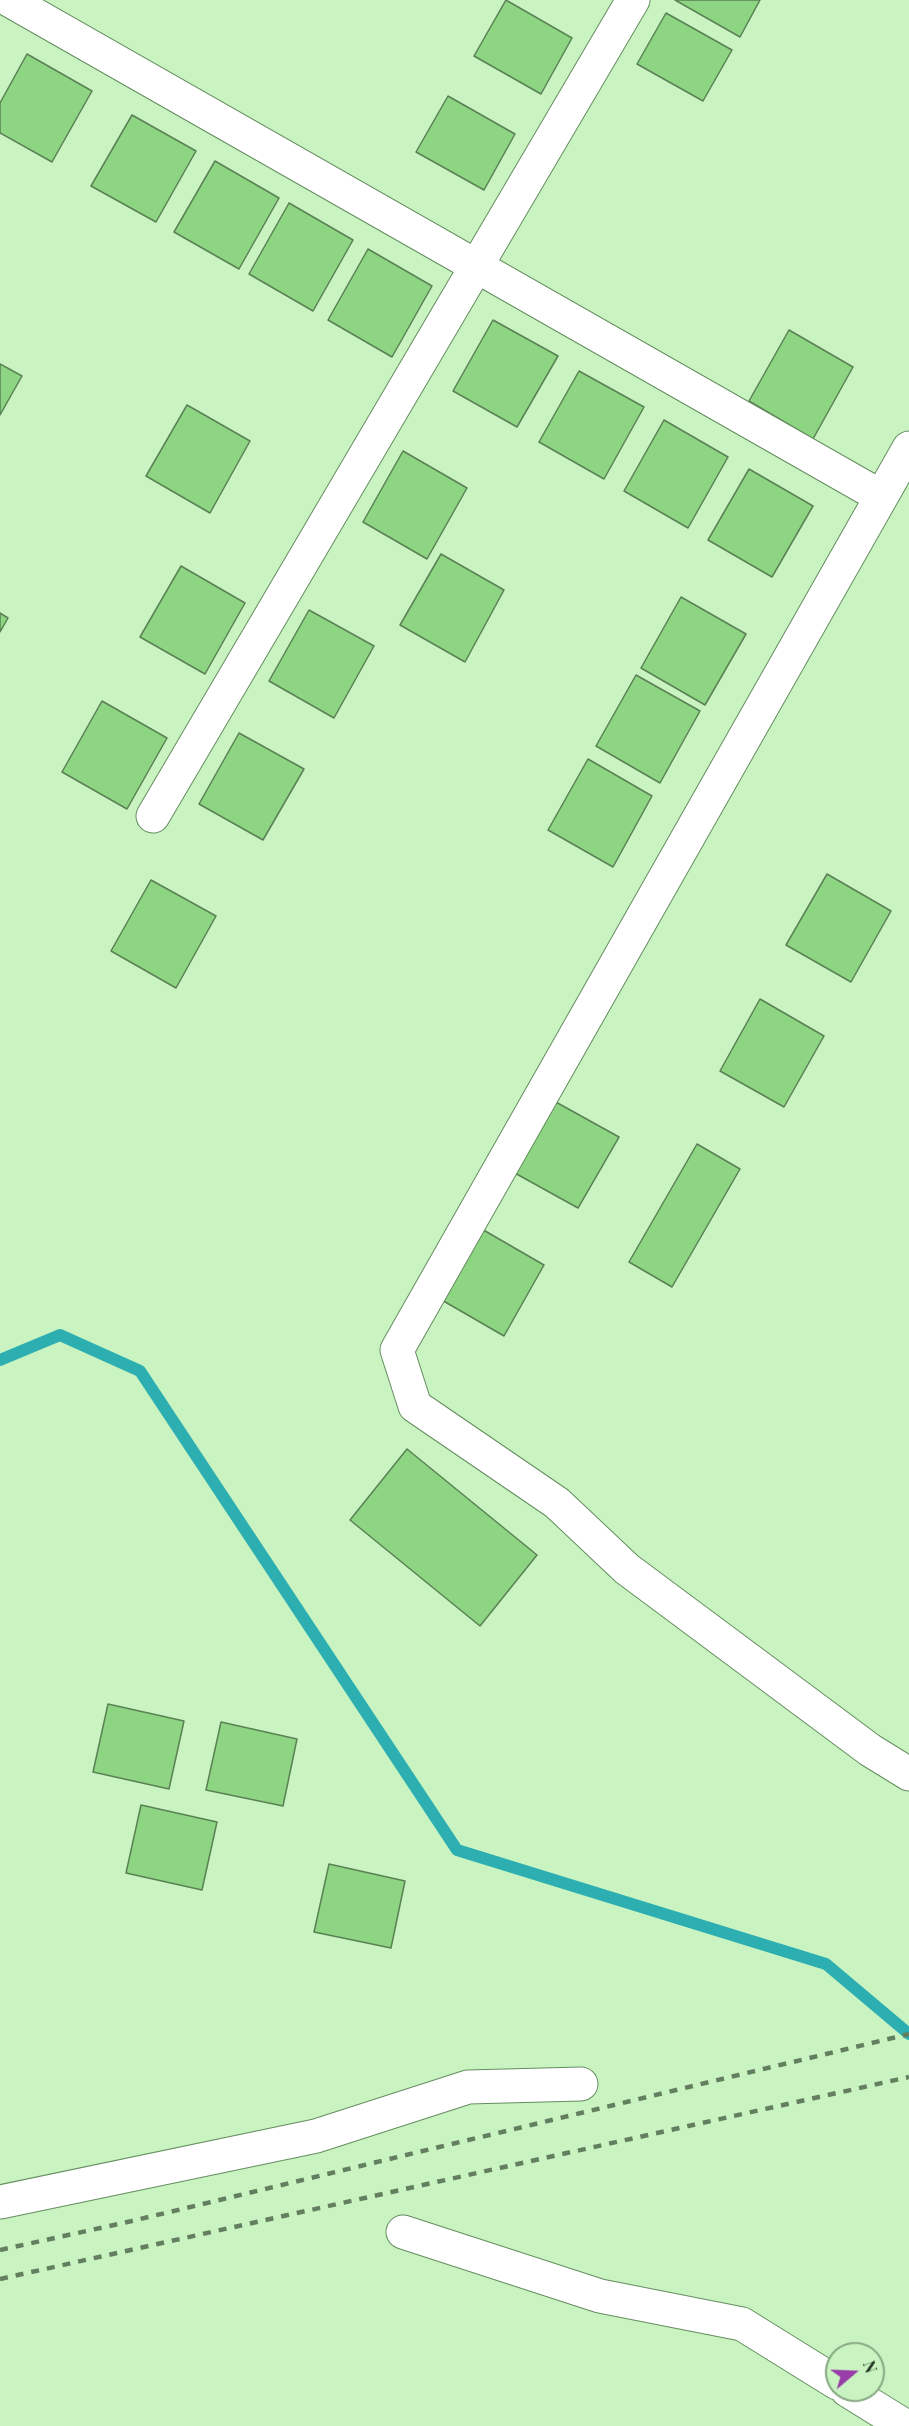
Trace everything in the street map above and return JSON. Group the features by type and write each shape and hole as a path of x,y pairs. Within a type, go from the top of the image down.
{"street":[{"path":"9,0 880,496"},
{"path":"153,816 633,0"},
{"path":"909,448 397,1350 415,1406 557,1503 627,1569 870,1749 909,1774"},
{"path":"0,2202 316,2136 468,2087 581,2084"},
{"path":"403,2232 600,2296 742,2324 825,2376"},
{"path":"867,2402 905,2426"}],"building":[{"path":"506,0 572,38 541,94 474,56"},
{"path":"675,0 760,0 740,37"},
{"path":"666,13 732,50 703,101 637,64"},
{"path":"27,54 92,91 52,162 0,133 0,103"},
{"path":"448,96 515,134 484,190 416,152"},
{"path":"132,115 196,151 156,222 91,186"},
{"path":"215,161 279,198 239,269 174,232"},
{"path":"289,203 353,240 313,311 249,274"},
{"path":"368,249 432,286 392,357 328,320"},
{"path":"493,320 558,356 517,427 453,391"},
{"path":"789,330 853,367 813,439 749,401"},
{"path":"0,364 22,376 0,415"},
{"path":"579,371 644,407 604,479 539,442"},
{"path":"187,405 250,441 210,513 146,476"},
{"path":"664,420 728,457 688,528 624,491"},
{"path":"403,451 467,488 427,559 363,522"},
{"path":"749,469 813,506 772,577 708,540"},
{"path":"441,554 504,590 465,662 400,625"},
{"path":"181,566 245,603 205,674 140,637"},
{"path":"681,597 746,634 705,705 641,668"},
{"path":"309,610 374,646 334,718 269,681"},
{"path":"0,613 8,618 0,632"},
{"path":"636,675 700,711 660,783 596,746"},
{"path":"102,701 167,738 127,809 62,772"},
{"path":"239,733 304,769 263,840 199,804"},
{"path":"588,759 652,796 613,867 548,830"},
{"path":"827,874 891,911 851,982 786,945"},
{"path":"151,880 216,916 176,988 111,951"},
{"path":"760,999 824,1036 784,1107 720,1071"},
{"path":"554,1101 619,1137 578,1208 513,1172"},
{"path":"697,1144 740,1169 672,1287 629,1262"},
{"path":"480,1228 544,1265 504,1336 440,1299"},
{"path":"407,1449 537,1555 480,1626 350,1520"},
{"path":"108,1704 184,1721 169,1789 93,1772"},
{"path":"221,1722 297,1739 283,1806 206,1790"},
{"path":"141,1805 217,1822 202,1890 126,1873"},
{"path":"329,1864 405,1881 391,1948 314,1932"}],"waterway":[{"path":"0,1360 60,1335 140,1371 457,1850 826,1964 909,2034"}],"railway":[{"path":"0,2250 132,2221 909,2034"},
{"path":"0,2279 909,2077"}]}
